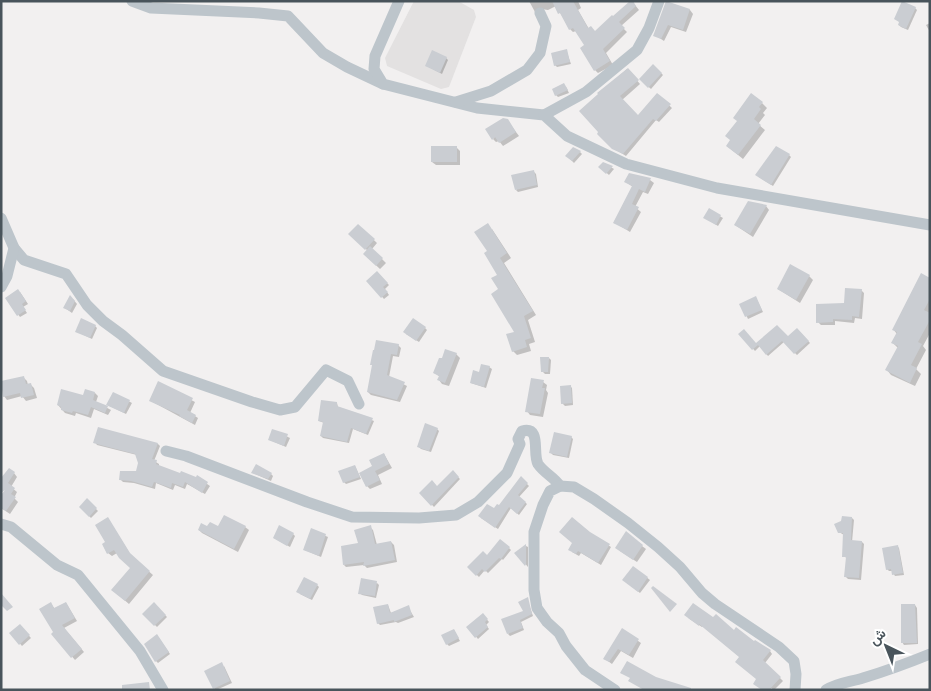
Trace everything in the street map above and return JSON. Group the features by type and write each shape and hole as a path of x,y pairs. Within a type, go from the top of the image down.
{"street":[{"path":"132,1 151,8 288,16 323,53 383,84 485,110 544,115 586,92 637,50 649,28 659,1"},
{"path":"383,84 374,69 375,56 399,1"},
{"path":"454,103 491,91 526,70 540,53 546,26 540,13"},
{"path":"544,115 567,136 626,164 717,188 930,225"},
{"path":"1,218 14,248 24,260 66,274 92,310 163,371 280,410 295,407 326,370 348,381 359,404"},
{"path":"1,287 7,276 14,248"},
{"path":"166,451 186,456 306,502 352,517 419,518 456,515 478,502 507,473 520,444 518,439 522,431 527,430 535,435 537,463 560,486"},
{"path":"615,690 585,670 537,608 534,590 534,532 550,491 560,486 574,487 628,524 680,567 702,593 779,647 794,660 796,674 795,690"},
{"path":"1,524 11,527 57,565 78,575 140,651 163,690"},
{"path":"826,690 836,684 903,665 930,654"}],"shaded area":[{"path":"414,1 458,1 474,10 476,17 449,87 441,89 387,66 385,58"}],"building":[{"path":"552,1 573,1 588,28 591,26 595,31 630,1 633,1 636,6 619,22 625,28 603,49 610,61 594,71 580,48 584,45 573,28 569,30"},
{"path":"666,1 690,9 683,30 668,25 661,39 653,36"},
{"path":"902,1 916,7 906,29 898,25 899,22 894,19"},
{"path":"567,49 570,62 554,66 551,53"},
{"path":"432,50 447,57 440,73 425,66"},
{"path":"653,64 662,73 648,88 639,79"},
{"path":"628,68 639,80 620,96 638,115 657,93 671,104 656,121 653,119 623,154 612,149 579,111 597,93"},
{"path":"564,83 568,90 555,96 552,89"},
{"path":"751,93 763,102 759,107 761,109 754,119 761,125 738,155 726,146 730,140 725,136 737,121 733,118"},
{"path":"503,118 508,119 516,132 499,143 495,137 492,140 485,129"},
{"path":"431,146 457,146 457,162 431,162"},
{"path":"776,146 790,154 771,185 755,175"},
{"path":"573,147 581,151 572,161 565,156"},
{"path":"603,162 613,166 606,174 598,167"},
{"path":"534,170 537,185 515,190 511,175"},
{"path":"629,173 651,178 645,192 639,189 632,204 639,207 627,230 613,223 632,186 624,182"},
{"path":"748,201 767,205 750,234 734,225"},
{"path":"709,208 721,215 716,225 703,218"},
{"path":"488,223 507,253 500,258 533,311 524,316 531,338 525,340 527,347 512,352 506,334 514,332 491,294 498,289 491,278 497,275 484,253 487,251 474,232"},
{"path":"358,224 375,239 365,250 348,234"},
{"path":"370,246 383,258 376,266 363,254"},
{"path":"790,264 810,275 796,300 777,289"},
{"path":"377,271 388,283 383,287 388,292 381,298 366,281"},
{"path":"921,273 930,278 930,299 924,310 930,313 930,320 918,342 922,344 911,365 917,368 910,383 885,370 898,346 891,343 897,332 892,330"},
{"path":"845,288 862,289 859,317 852,316 852,320 833,319 833,322 816,323 816,304 844,303"},
{"path":"18,289 26,301 22,304 26,310 17,316 5,298"},
{"path":"70,295 75,301 70,311 63,308"},
{"path":"756,296 762,310 745,317 739,304"},
{"path":"81,318 96,325 90,338 75,332"},
{"path":"413,318 426,327 416,341 403,332"},
{"path":"777,325 788,336 797,328 809,341 794,354 782,341 766,355 758,345 752,350 738,334 744,329 756,343"},
{"path":"376,340 399,344 397,355 391,354 387,375 405,382 397,400 367,392 372,365 370,365"},
{"path":"445,349 457,353 445,383 437,380 439,376 433,373"},
{"path":"540,357 549,357 548,372 541,372"},
{"path":"481,364 490,366 484,387 470,383 473,370 479,372"},
{"path":"24,376 26,384 31,383 34,395 21,398 20,393 3,397 1,381"},
{"path":"531,378 544,380 542,388 545,388 540,414 525,412"},
{"path":"158,381 193,398 187,410 196,415 192,423 180,415 149,401"},
{"path":"571,385 572,403 561,404 560,386"},
{"path":"61,389 83,395 85,389 95,392 93,400 108,406 105,413 91,407 88,415 61,410 61,407 57,405"},
{"path":"113,392 130,400 124,413 106,405"},
{"path":"321,400 337,402 337,406 373,418 366,434 351,428 347,442 320,436 323,422 318,421"},
{"path":"425,423 438,428 429,451 417,447"},
{"path":"98,427 158,443 152,459 157,460 156,464 180,473 181,471 196,477 197,475 208,482 202,493 185,482 183,487 172,483 171,488 154,482 152,487 131,481 119,480 120,471 136,471 138,463 135,454 93,443"},
{"path":"272,429 288,434 284,446 268,440"},
{"path":"554,432 572,436 567,457 549,453"},
{"path":"384,453 389,464 375,471 380,480 366,487 359,473 372,466 369,460"},
{"path":"256,464 272,473 268,479 251,473"},
{"path":"355,465 360,477 343,483 338,471"},
{"path":"9,468 15,472 8,483 15,488 11,494 16,497 6,511 1,508 1,495 5,490 1,493 1,478"},
{"path":"453,470 459,477 431,506 419,493 432,480 437,486"},
{"path":"521,476 528,483 518,495 526,502 517,514 509,507 495,528 478,516 487,504 494,508 497,504 499,505"},
{"path":"87,498 97,508 89,517 79,507"},
{"path":"224,515 246,526 234,549 198,530 201,523 207,526 210,522 218,526"},
{"path":"842,516 852,517 851,540 862,541 859,578 844,577 846,557 842,557 843,533 838,533 834,524 841,521"},
{"path":"108,517 130,553 150,571 125,601 111,590 130,568 119,558 114,550 107,554 102,544 105,542 95,525"},
{"path":"572,517 590,532 610,544 598,563 578,551 576,554 568,550 572,543 559,532"},
{"path":"279,525 294,533 287,546 273,538"},
{"path":"371,525 375,544 391,541 395,560 363,566 364,562 343,565 341,546 358,543 354,530"},
{"path":"311,528 326,534 319,556 303,550"},
{"path":"626,531 643,545 633,560 615,548"},
{"path":"500,539 510,547 501,559 499,558 485,572 482,569 476,576 467,567 483,551 487,555"},
{"path":"526,544 526,564 525,566 514,553"},
{"path":"898,545 903,573 892,575 891,569 886,570 882,548"},
{"path":"633,566 648,577 638,592 622,580"},
{"path":"304,577 318,584 310,599 296,592"},
{"path":"361,578 377,581 375,596 358,594"},
{"path":"653,586 677,604 670,612 651,588"},
{"path":"1,593 13,607 7,611 1,605"},
{"path":"528,597 532,614 520,620 523,628 507,634 501,619 523,611 518,602"},
{"path":"51,602 54,608 66,602 75,618 62,625 82,649 71,658 51,634 53,632 39,609"},
{"path":"154,602 166,615 154,626 142,614"},
{"path":"693,603 713,617 716,614 734,630 736,627 754,641 771,650 763,660 781,677 769,690 762,690 753,684 756,679 735,662 739,657 699,624 699,626 684,615"},
{"path":"388,604 390,613 409,605 412,615 394,622 394,620 377,624 373,607"},
{"path":"901,604 915,604 917,643 901,643"},
{"path":"483,613 488,619 485,622 488,627 475,638 466,627"},
{"path":"20,624 30,635 19,645 9,633"},
{"path":"622,628 639,639 629,655 618,649 609,662 603,659"},
{"path":"454,629 459,638 446,645 441,635"},
{"path":"157,634 169,652 155,662 144,644"},
{"path":"627,661 656,677 691,688 691,690 644,690 628,681 630,678 620,673"},
{"path":"222,662 230,681 213,689 204,671"},
{"path":"149,682 150,690 122,690 122,685"}]}
